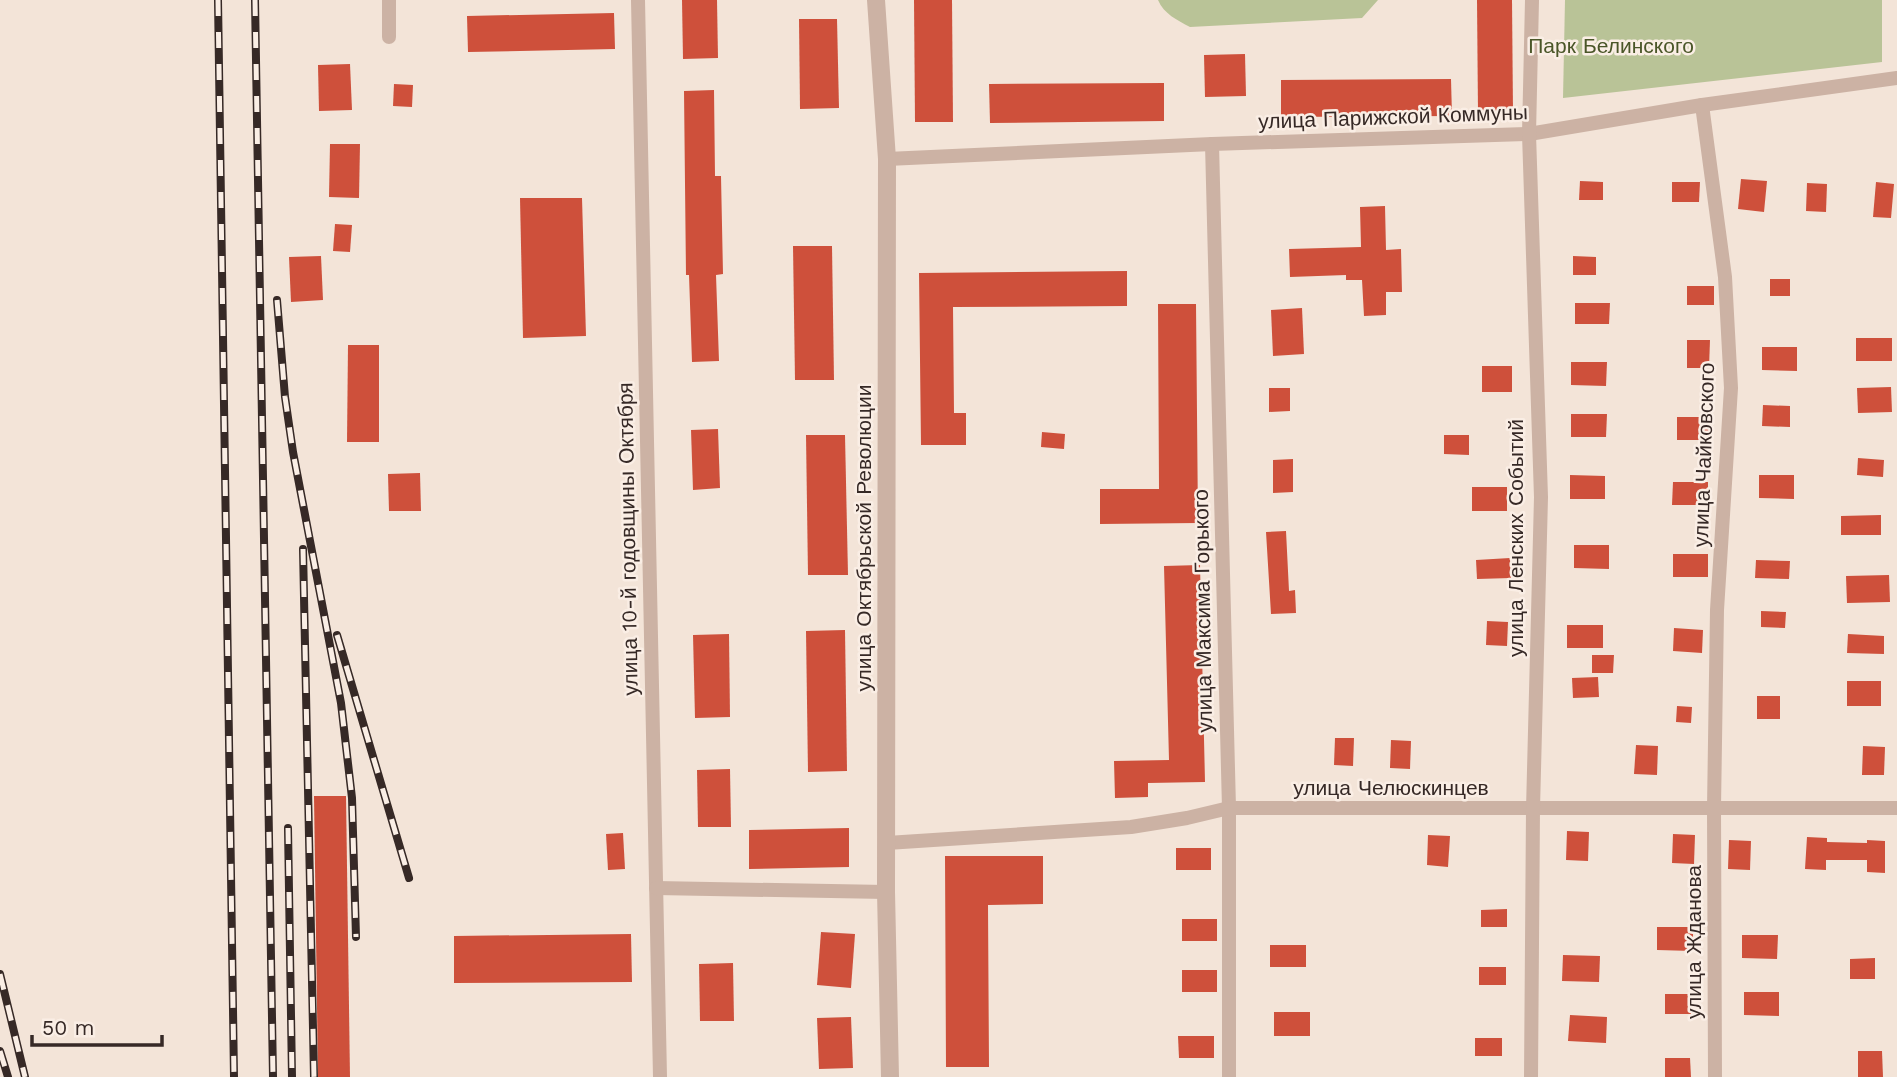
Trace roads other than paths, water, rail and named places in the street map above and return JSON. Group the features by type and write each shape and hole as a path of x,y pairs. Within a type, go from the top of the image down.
{"street":[{"path":"389,0 389,37"},
{"name":"улица 10-й годовщины Октября","path":"638,0 660,1077"},
{"name":"улица Октябрьской Революции","path":"876,0 887,159 886,892 890,1077"},
{"name":"улица Ленских Событий","path":"1531,1077 1533,809 1541,497 1529,134 1532,0"},
{"name":"улица Парижской Коммуны","path":"887,159 1212,144 1529,134 1702,105 1897,78"},
{"name":"улица Чайковского","path":"1702,105 1726,277 1731,388 1717,610 1714,808"},
{"name":"улица Максима Горького","path":"1212,144 1229,808 1229,1077"},
{"name":"улица Челюскинцев","path":"887,843 1130,827 1229,808 1897,808"},
{"name":"улица Жданова","path":"1714,808 1715,1077"},
{"path":"656,888 886,892"}],"railway":[{"path":"218,0 234,1077"},
{"path":"255,0 273,1077"},
{"path":"277,300 285,397 293,452 341,703 352,798 356,937"},
{"path":"303,549 314,1077"},
{"path":"337,635 409,878"},
{"path":"288,828 292,1077"},
{"path":"0,974 25,1077"},
{"path":"0,1051 8,1077"}],"park label":[{"name":"Парк Белинского","path":"1611,46"}]}
